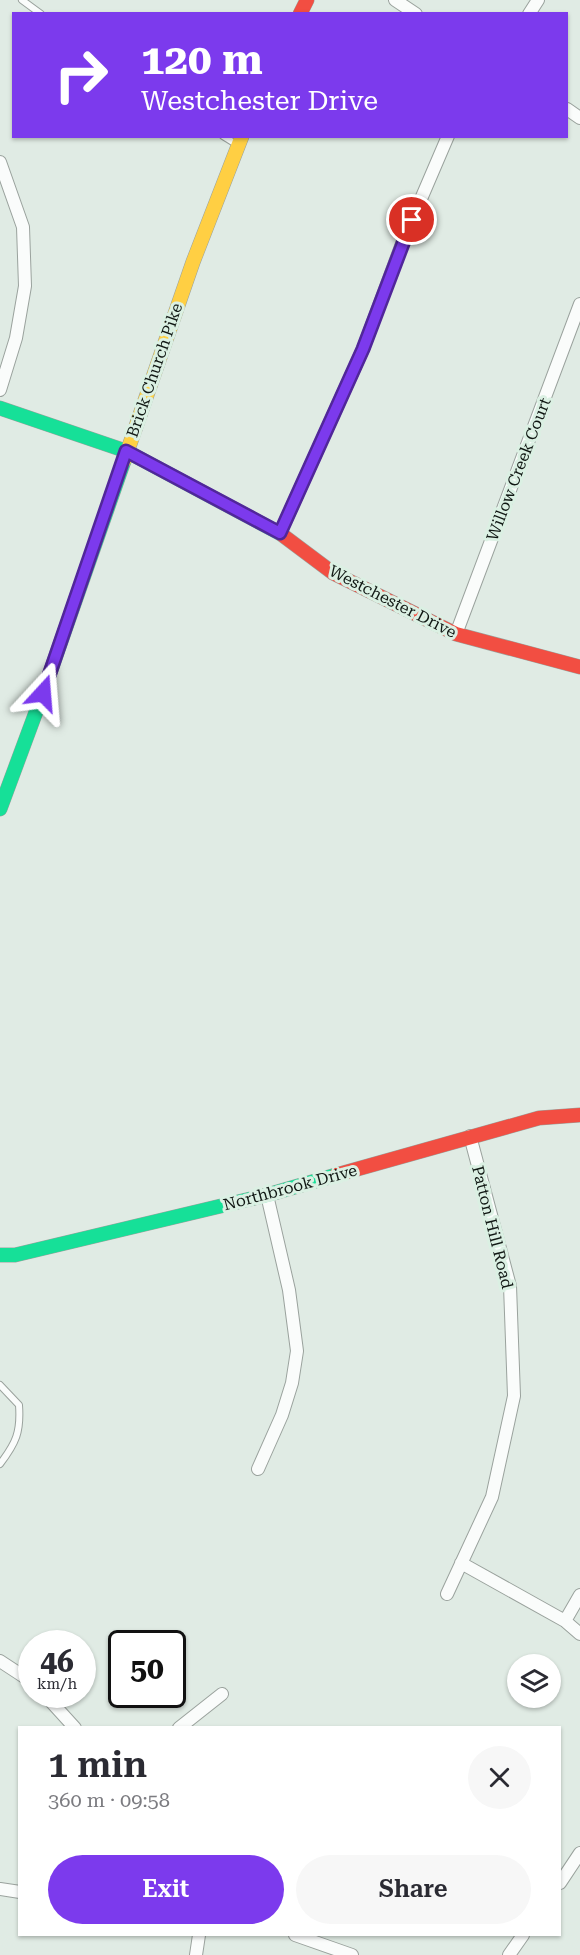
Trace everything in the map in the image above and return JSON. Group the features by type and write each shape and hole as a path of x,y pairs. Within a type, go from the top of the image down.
{"street":[{"path":"395,0 413,12"},
{"path":"280,533 363,349 403,241 447,138"},
{"name":"Brick Church Pike","path":"0,809 43,693 193,262 240,141"},
{"path":"0,162 23,227 25,286 16,338 0,390"},
{"name":"Willow Creek Court","path":"456,634 580,304"},
{"name":"Westchester Drive","path":"0,408 126,451 280,533 333,573 456,634 580,667"},
{"name":"Northbrook Drive","path":"0,1255 15,1255 267,1195 539,1118 580,1115"},
{"name":"Patton Hill Road","path":"447,1594 492,1497 514,1396 510,1286 470,1136"},
{"path":"258,1468 282,1414 292,1383 297,1351 289,1290 267,1195"},
{"path":"461,1563 565,1621 580,1634"},
{"path":"565,1621 580,1595"},
{"path":"0,1661 18,1673"},
{"path":"182,1726 222,1694"},
{"path":"57,1708 73,1726"},
{"path":"561,1882 580,1853"},
{"path":"0,1889 18,1892"},
{"path":"196,1955 199,1936"},
{"path":"301,1936 352,1955"},
{"path":"509,1955 522,1936"}],"lane":[{"path":"22,0 38,12"},
{"path":"0,1385 19,1405 20,1426 9,1452 0,1464"}],"traffic: fast":[{"path":"0,408 126,451 281,534"},
{"path":"0,809 124,461"},
{"path":"0,1255 15,1255 267,1195 336,1175"}],"traffic: slow":[{"path":"124,461 193,262 241,138"}],"traffic: jam":[{"path":"301,12 307,0"},
{"path":"281,534 333,573 456,634 580,667"},
{"path":"336,1175 539,1118 580,1115"}],"route":[{"path":"43,693 126,451 280,533 363,349 412,220"}]}
